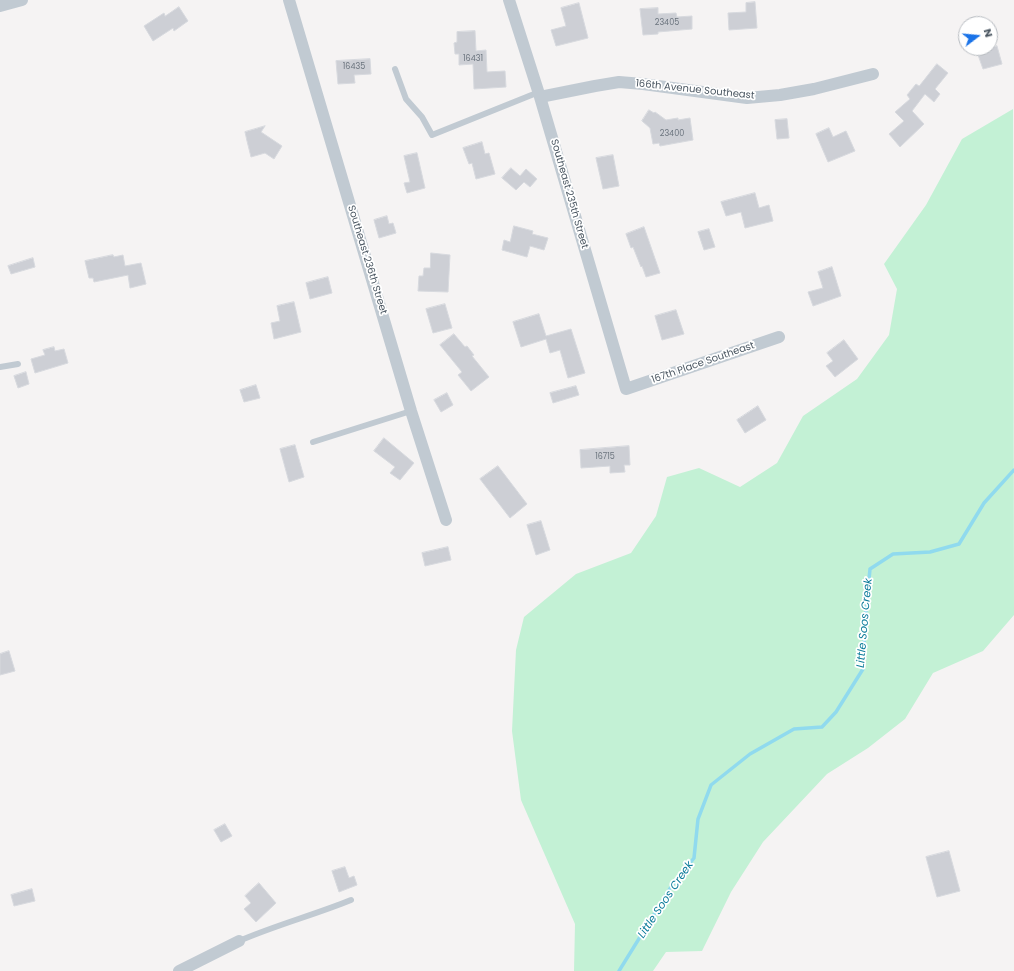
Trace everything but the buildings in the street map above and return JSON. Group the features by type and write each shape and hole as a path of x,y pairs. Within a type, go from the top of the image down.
{"street":[{"path":"0,6 22,0"},
{"name":"Southeast 236th Street","path":"289,0 411,411 446,520"},
{"name":"Southeast 235th Street","path":"509,0 539,94 626,389"},
{"name":"166th Avenue Southeast","path":"539,94 619,82 747,98 780,96 873,74"},
{"name":"167th Place Southeast","path":"626,389 779,337"},
{"path":"179,971 239,941"}],"lane":[{"path":"395,69 406,99 422,117 432,135 539,94"},
{"path":"0,367 18,364"},
{"path":"313,442 411,411"},
{"path":"239,941 351,900"}],"green space":[{"path":"1013,109 1014,615 983,651 933,673 905,719 868,748 827,774 763,842 731,892 702,951 666,952 653,971 574,971 575,924 521,800 512,731 516,650 524,617 576,574 631,553 656,516 667,477 699,468 740,487 777,463 803,416 857,379 889,335 897,289 884,264 926,205 962,139"}],"waterway":[{"name":"Little Soos Creek","path":"619,971 671,887 694,858 698,819 711,785 750,754 794,729 822,727 836,712 863,669 865,621 870,569 893,554 930,552 959,544 984,503 1014,470"}]}
